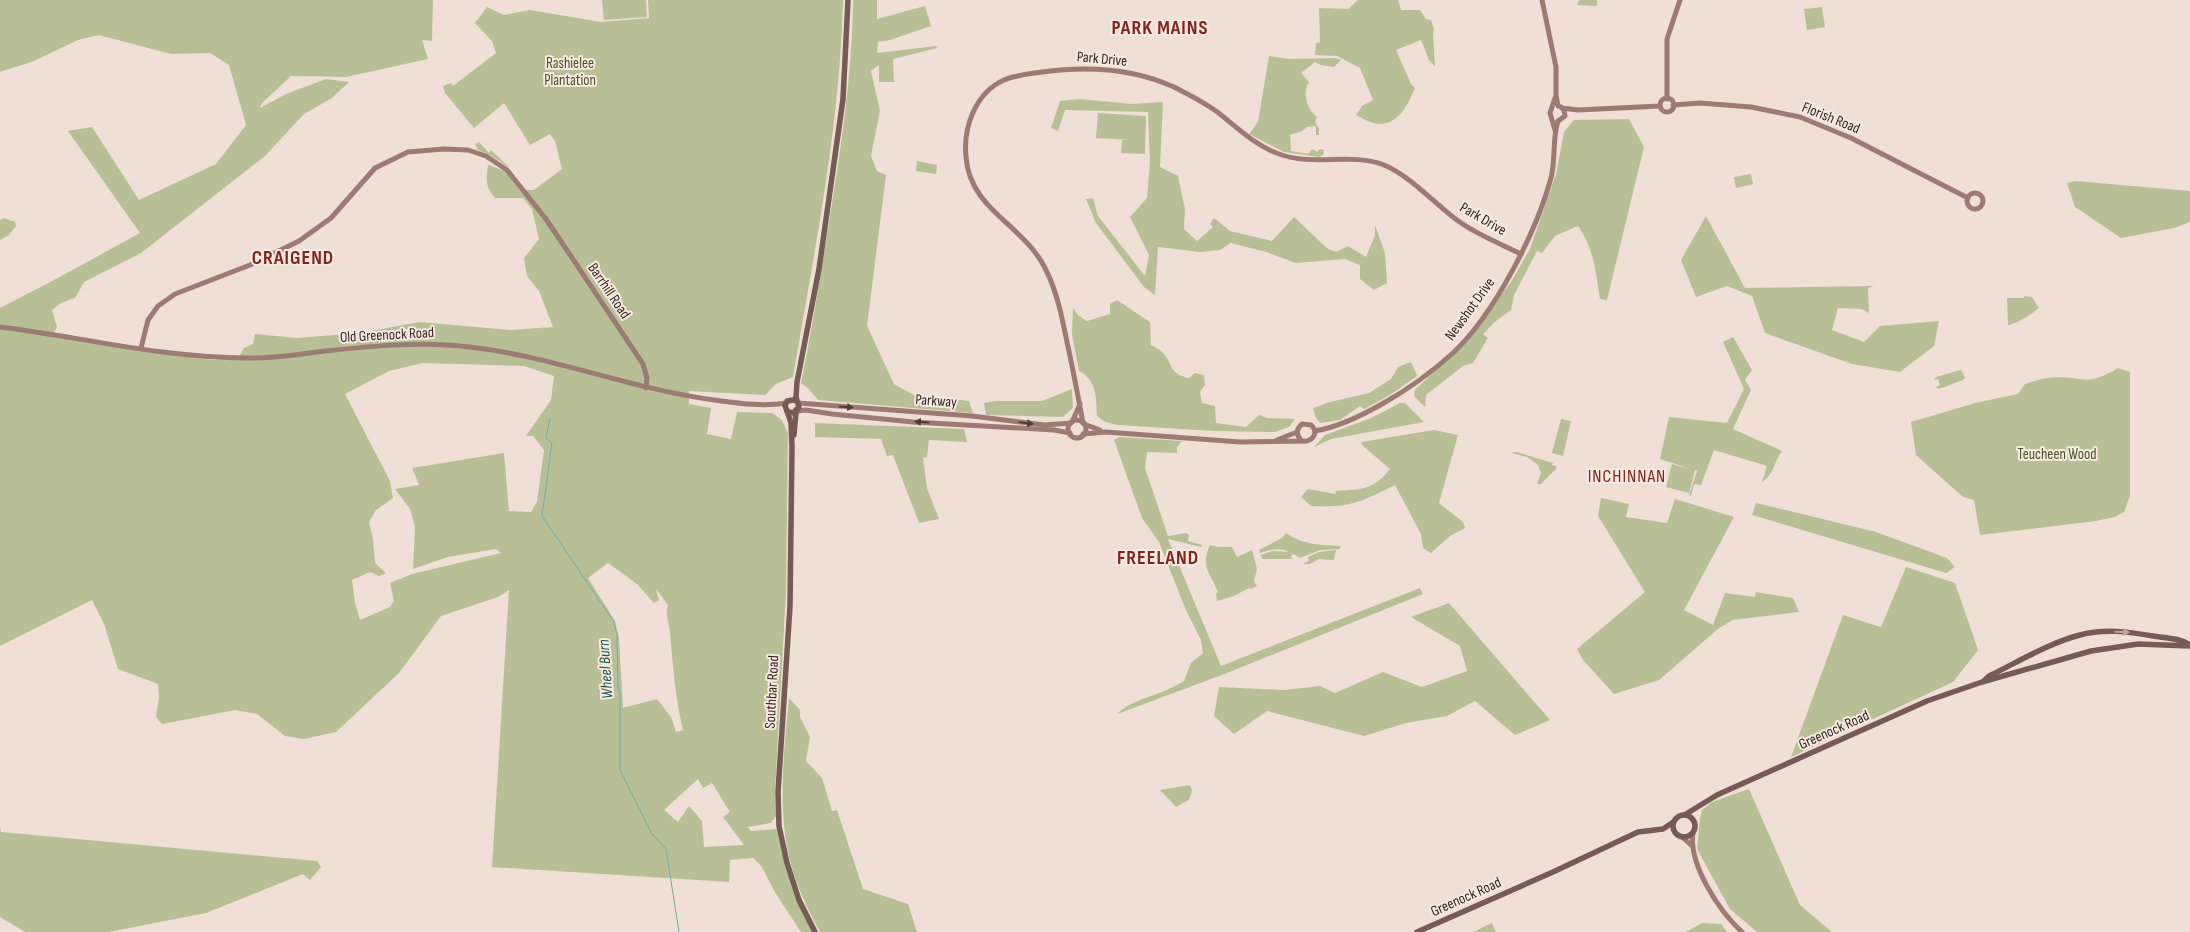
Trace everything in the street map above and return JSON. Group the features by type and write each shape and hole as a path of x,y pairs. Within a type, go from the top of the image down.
{"main road":[{"path":"797,382 787,402 786,411 791,413 796,412 797,382 819,270 843,99 848,0"},
{"path":"787,402 793,400 797,402"},
{"name":"Southbar Road","path":"786,411 791,423 792,447 790,606 778,792 779,826 787,864 799,900 815,932"},
{"name":"Southbar Road","path":"792,447 796,412"},
{"name":"Greenock Road","path":"1982,682 1989,676 2038,652 2074,637 2102,632 2130,632 2173,639 2190,645"},
{"name":"Greenock Road","path":"1686,814 1723,793 1909,710 1982,682 2091,651 2123,645 2190,645"},
{"path":"2038,652 2044,664"},
{"path":"1694,821 1686,814 1677,816 1672,823 1675,834 1682,837 1688,836 1693,832 1694,821 1699,808"},
{"name":"Greenock Road","path":"1418,932 1554,872 1638,832 1663,829 1672,823"},
{"name":"Greenock Road","path":"1663,829 1675,834"}],"street":[{"path":"1542,0 1556,67 1556,95 1559,109 1563,119 1556,121 1550,113 1559,109 1578,110 1660,106"},
{"path":"1668,99 1662,100 1661,110 1667,112 1673,106 1672,102 1668,99 1667,39 1680,0"},
{"name":"Park Drive","path":"1084,423 1058,304 1045,268 1017,231 986,205 978,193 968,169 965,148 967,130 976,107 989,91 1004,80 1015,76 1053,70 1092,69 1136,74 1172,86 1216,111 1256,144 1280,154 1303,160 1357,160 1381,164 1409,181 1456,219 1521,254"},
{"name":"Florish Road","path":"1673,106 1700,103 1751,107 1800,117 1851,138 1968,198"},
{"name":"Newshot Drive","path":"1315,431 1329,428 1369,411 1404,392 1454,352 1490,309 1521,254 1538,217 1551,177 1556,121"},
{"name":"Barrhill Road","path":"141,348 148,320 158,306 175,294 250,265 299,241 331,218 375,168 408,152 444,149 468,150 486,156 507,170 540,212 643,364 647,378 646,388"},
{"name":"Old Greenock Road","path":"0,327 201,357 249,358 389,345 432,344 467,346 539,358 646,388 705,399 771,404 787,402"},
{"name":"Parkway","path":"797,402 972,416 1050,425 1071,422"},
{"name":"Old Greenock Road","path":"771,404 786,411"},
{"path":"1080,404 1069,426 1070,433 1076,437 1083,434 1106,432 1267,442 1310,440 1314,436 1315,431 1311,425 1305,424 1300,426 1297,432 1282,439 1267,442"},
{"name":"Parkway","path":"796,412 811,410 840,415 971,426 1054,430 1070,433"},
{"path":"1071,422 1077,420 1106,432"},
{"path":"1083,434 1086,429 1084,423"},
{"path":"1297,432 1301,440"},
{"path":"1693,832 1691,845 1698,867 1716,900 1742,932"},
{"path":"1682,837 1691,845"}],"green space":[{"name":"Rashielee Plantation","path":"0,0 433,0 432,41 422,40 428,59 346,77 291,76 261,104 260,108 286,94 326,79 349,82 332,98 304,114 265,156 141,253 84,282 75,298 61,303 52,310 57,327 52,336 213,360 238,359 244,348 253,344 255,334 297,338 360,333 420,322 511,330 553,327 539,291 527,276 524,258 539,239 532,209 523,198 495,198 489,190 487,179 488,165 505,171 520,190 534,190 562,169 555,141 550,134 530,145 504,103 474,128 445,93 443,86 451,83 453,86 496,53 492,41 475,23 487,7 504,15 530,10 601,22 649,18 648,0 843,0 837,95 825,190 793,377 776,384 765,395 689,391 689,404 711,408 707,434 731,439 737,412 772,413 782,420 788,434 786,592 775,790 776,816 771,823 748,827 751,831 777,829 787,868 812,932 801,932 776,894 762,867 753,858 730,860 729,882 492,867 509,590 498,597 441,616 399,673 336,732 304,739 285,736 257,714 235,710 162,724 156,717 159,697 158,684 118,669 104,624 92,600 0,646 0,308 140,233 68,131 92,127 139,200 216,164 246,125 229,65 210,53 171,54 99,35 78,40 34,61 0,72","holes":["422,363 524,366 554,376 551,400 526,436 533,436 544,450 537,502 531,512 509,511 504,453 412,468 419,485 395,489 410,509 415,527 413,569 448,557 496,549 501,553 412,574 390,583 394,601 390,607 360,620 355,603 352,580 370,572 379,576 386,573 375,563 369,522 376,510 393,498 390,481 345,394 389,371","608,563 637,584 654,603 659,600 656,589 668,605 667,615 678,706 683,730 676,732 671,717 657,699 623,708 619,638 615,621 588,578","698,779 703,788 712,783 730,812 723,817 744,845 704,847 702,821 689,806 678,822 664,810"]},
{"path":"602,0 646,0 647,17 604,20"},
{"path":"853,0 877,0 877,19 925,6 931,26 890,40 878,42 877,53 936,46 937,48 893,59 894,82 879,82 879,65 871,71 880,111 871,156 877,171 886,175 867,326 894,384 914,395 969,401 973,413 818,400 801,383 840,151 850,61"},
{"path":"1358,0 1398,0 1401,10 1420,10 1426,19 1431,20 1434,30 1435,66 1429,60 1421,40 1396,50 1411,84 1415,88 1402,112 1392,121 1385,123 1378,124 1356,115 1362,106 1373,100 1360,68 1337,56 1315,55 1316,43 1320,42 1319,8 1348,9"},
{"path":"1579,0 1597,0 1597,6 1577,5"},
{"path":"1822,7 1825,27 1807,30 1804,9"},
{"path":"1269,56 1290,59 1334,58 1341,60 1334,67 1315,62 1301,73 1309,82 1306,96 1308,106 1317,117 1315,122 1319,129 1319,135 1316,135 1316,126 1307,127 1290,135 1291,151 1308,154 1312,149 1317,152 1320,149 1324,150 1323,155 1319,157 1284,152 1249,134 1258,122"},
{"path":"1079,99 1132,104 1163,102 1160,167 1178,176 1185,209 1184,229 1197,241 1213,227 1210,224 1214,218 1230,231 1272,241 1294,217 1328,249 1336,252 1348,246 1366,257 1375,235 1375,225 1385,253 1387,283 1374,290 1360,279 1360,265 1345,259 1296,263 1266,252 1231,243 1220,250 1200,252 1158,247 1155,295 1144,287 1096,223 1086,199 1093,198 1098,216 1145,276 1149,255 1130,217 1147,198 1150,162 1148,112 1065,110 1058,131 1051,128 1060,101"},
{"path":"1098,113 1146,116 1145,154 1121,153 1122,140 1131,140 1096,138"},
{"path":"1629,119 1644,147 1607,300 1600,299 1596,270 1591,252 1578,226 1555,236 1542,253 1537,251 1514,295 1511,310 1483,334 1488,338 1473,363 1463,366 1426,395 1425,407 1414,396 1415,390 1460,347 1511,282 1530,249 1556,174 1564,132 1574,120"},
{"path":"479,142 489,153 491,150 510,168 492,156 478,150 475,144"},
{"path":"917,161 937,165 936,174 916,171"},
{"path":"1751,174 1753,184 1736,188 1734,177"},
{"path":"2075,181 2190,191 2190,222 2174,228 2121,238 2075,207 2067,183"},
{"path":"1706,216 1745,288 1874,286 1868,288 1869,313 1862,309 1838,308 1832,330 1864,342 1880,326 1939,321 1934,346 1900,372 1852,364 1765,333 1752,296 1727,286 1696,297 1681,260"},
{"path":"4,218 15,222 16,226 9,235 0,240 0,220"},
{"path":"2025,296 2032,297 2039,308 2020,321 2008,325 2007,298 2023,298"},
{"path":"1117,300 1150,322 1151,345 1163,353 1175,372 1189,378 1195,373 1204,375 1205,385 1200,392 1202,403 1215,406 1216,423 1246,427 1259,415 1267,418 1295,419 1289,427 1275,432 1214,431 1117,425 1105,422 1097,416 1096,396 1092,384 1079,371 1072,335 1073,308 1078,315 1087,321 1110,314 1110,304"},
{"path":"1733,337 1752,370 1745,380 1751,390 1733,429 1782,451 1772,471 1762,482 1767,466 1714,450 1701,485 1694,484 1691,496 1689,495 1697,471 1695,470 1689,493 1666,487 1672,464 1691,469 1660,459 1669,417 1727,423 1744,389 1723,342"},
{"path":"1411,362 1417,376 1390,395 1364,409 1360,406 1340,420 1320,423 1316,418 1313,408 1369,393 1391,379 1398,367"},
{"name":"Teucheen Wood","path":"2118,368 2130,372 2130,496 2124,512 2115,517 1980,535 1974,500 1963,497 1916,455 1911,422 1975,403 2018,394 2025,384 2041,379 2057,377 2088,380 2108,374"},
{"path":"1960,370 1965,378 1963,380 1939,389 1936,387 1940,385 1938,379 1934,380 1936,377"},
{"path":"1072,389 1073,408 1063,417 986,415 984,403 995,401 1042,401"},
{"path":"1400,403 1405,403 1424,422 1331,439 1314,447 1325,435 1371,418"},
{"path":"1561,419 1571,421 1563,456 1552,453"},
{"path":"815,423 964,429 967,442 929,440 927,457 923,458 927,488 939,519 919,523 893,455 887,456 881,439 815,437"},
{"path":"1434,430 1458,435 1439,503 1463,522 1465,528 1450,536 1431,553 1423,548 1421,534 1395,485 1364,500 1346,505 1311,506 1301,497 1308,489 1336,494 1335,491 1366,488 1384,476 1390,469 1363,446 1361,442"},
{"path":"1120,437 1182,441 1177,447 1177,453 1147,452 1145,468 1168,536 1186,533 1189,535 1188,541 1202,545 1201,547 1168,539 1221,666 1420,588 1423,594 1222,675 1117,714 1132,704 1184,681 1191,663 1203,653 1201,640 1185,608 1159,542 1142,518 1114,440"},
{"path":"1517,452 1553,463 1552,465 1556,466 1556,469 1541,484 1537,484 1541,473 1538,465 1527,457 1511,453"},
{"path":"1601,498 1629,504 1626,517 1667,523 1675,499 1734,517 1684,610 1713,625 1725,593 1755,597 1756,592 1793,598 1799,612 1733,620 1719,628 1659,680 1614,694 1583,660 1577,649 1645,592 1598,516"},
{"path":"1756,503 1876,532 1947,558 1955,567 1946,573 1752,515"},
{"path":"1286,533 1305,542 1341,546 1339,549 1320,550 1300,558 1290,552 1281,550 1260,553 1259,550 1282,538"},
{"path":"1210,545 1232,547 1237,557 1252,550 1257,569 1254,581 1257,586 1217,601 1216,594 1218,592 1206,564"},
{"path":"1336,550 1334,560 1319,559 1310,564 1303,564 1309,561 1308,557 1319,552"},
{"path":"1272,551 1290,552 1293,554 1291,557 1293,559 1262,559 1261,555"},
{"path":"1906,567 1955,583 1978,650 1953,682 1791,757 1843,615 1881,627"},
{"path":"1449,603 1550,720 1515,735 1475,701 1447,716 1406,723 1364,736 1267,711 1234,734 1214,716 1219,687 1284,690 1320,686 1335,693 1383,672 1422,687 1467,671 1460,646 1411,617"},
{"path":"789,698 800,710 800,717 810,737 806,761 822,778 832,811 837,810 863,889 908,904 917,932 820,932 796,879 786,841 783,780"},
{"path":"1190,785 1192,791 1189,800 1176,807 1160,790"},
{"path":"1749,789 1800,905 1832,932 1757,932 1730,909 1697,849 1700,818 1702,810 1712,802"},
{"path":"0,827 1,832 317,861 321,867 310,880 303,874 206,913 109,932 25,932 0,917"},
{"path":"1492,923 1496,932 1473,932"},
{"path":"1702,923 1721,924 1727,932 1686,932"}],"waterway":[{"name":"Wheel Burn","path":"550,418 546,438 552,443 542,516 614,622 617,635 618,688 620,692 620,770 652,834 666,849 679,932"}],"district":[{"name":"PARK MAINS","path":"1160,28"},
{"name":"CRAIGEND","path":"293,258"},
{"name":"INCHINNAN","path":"1627,476"},
{"name":"FREELAND","path":"1158,558"}]}
